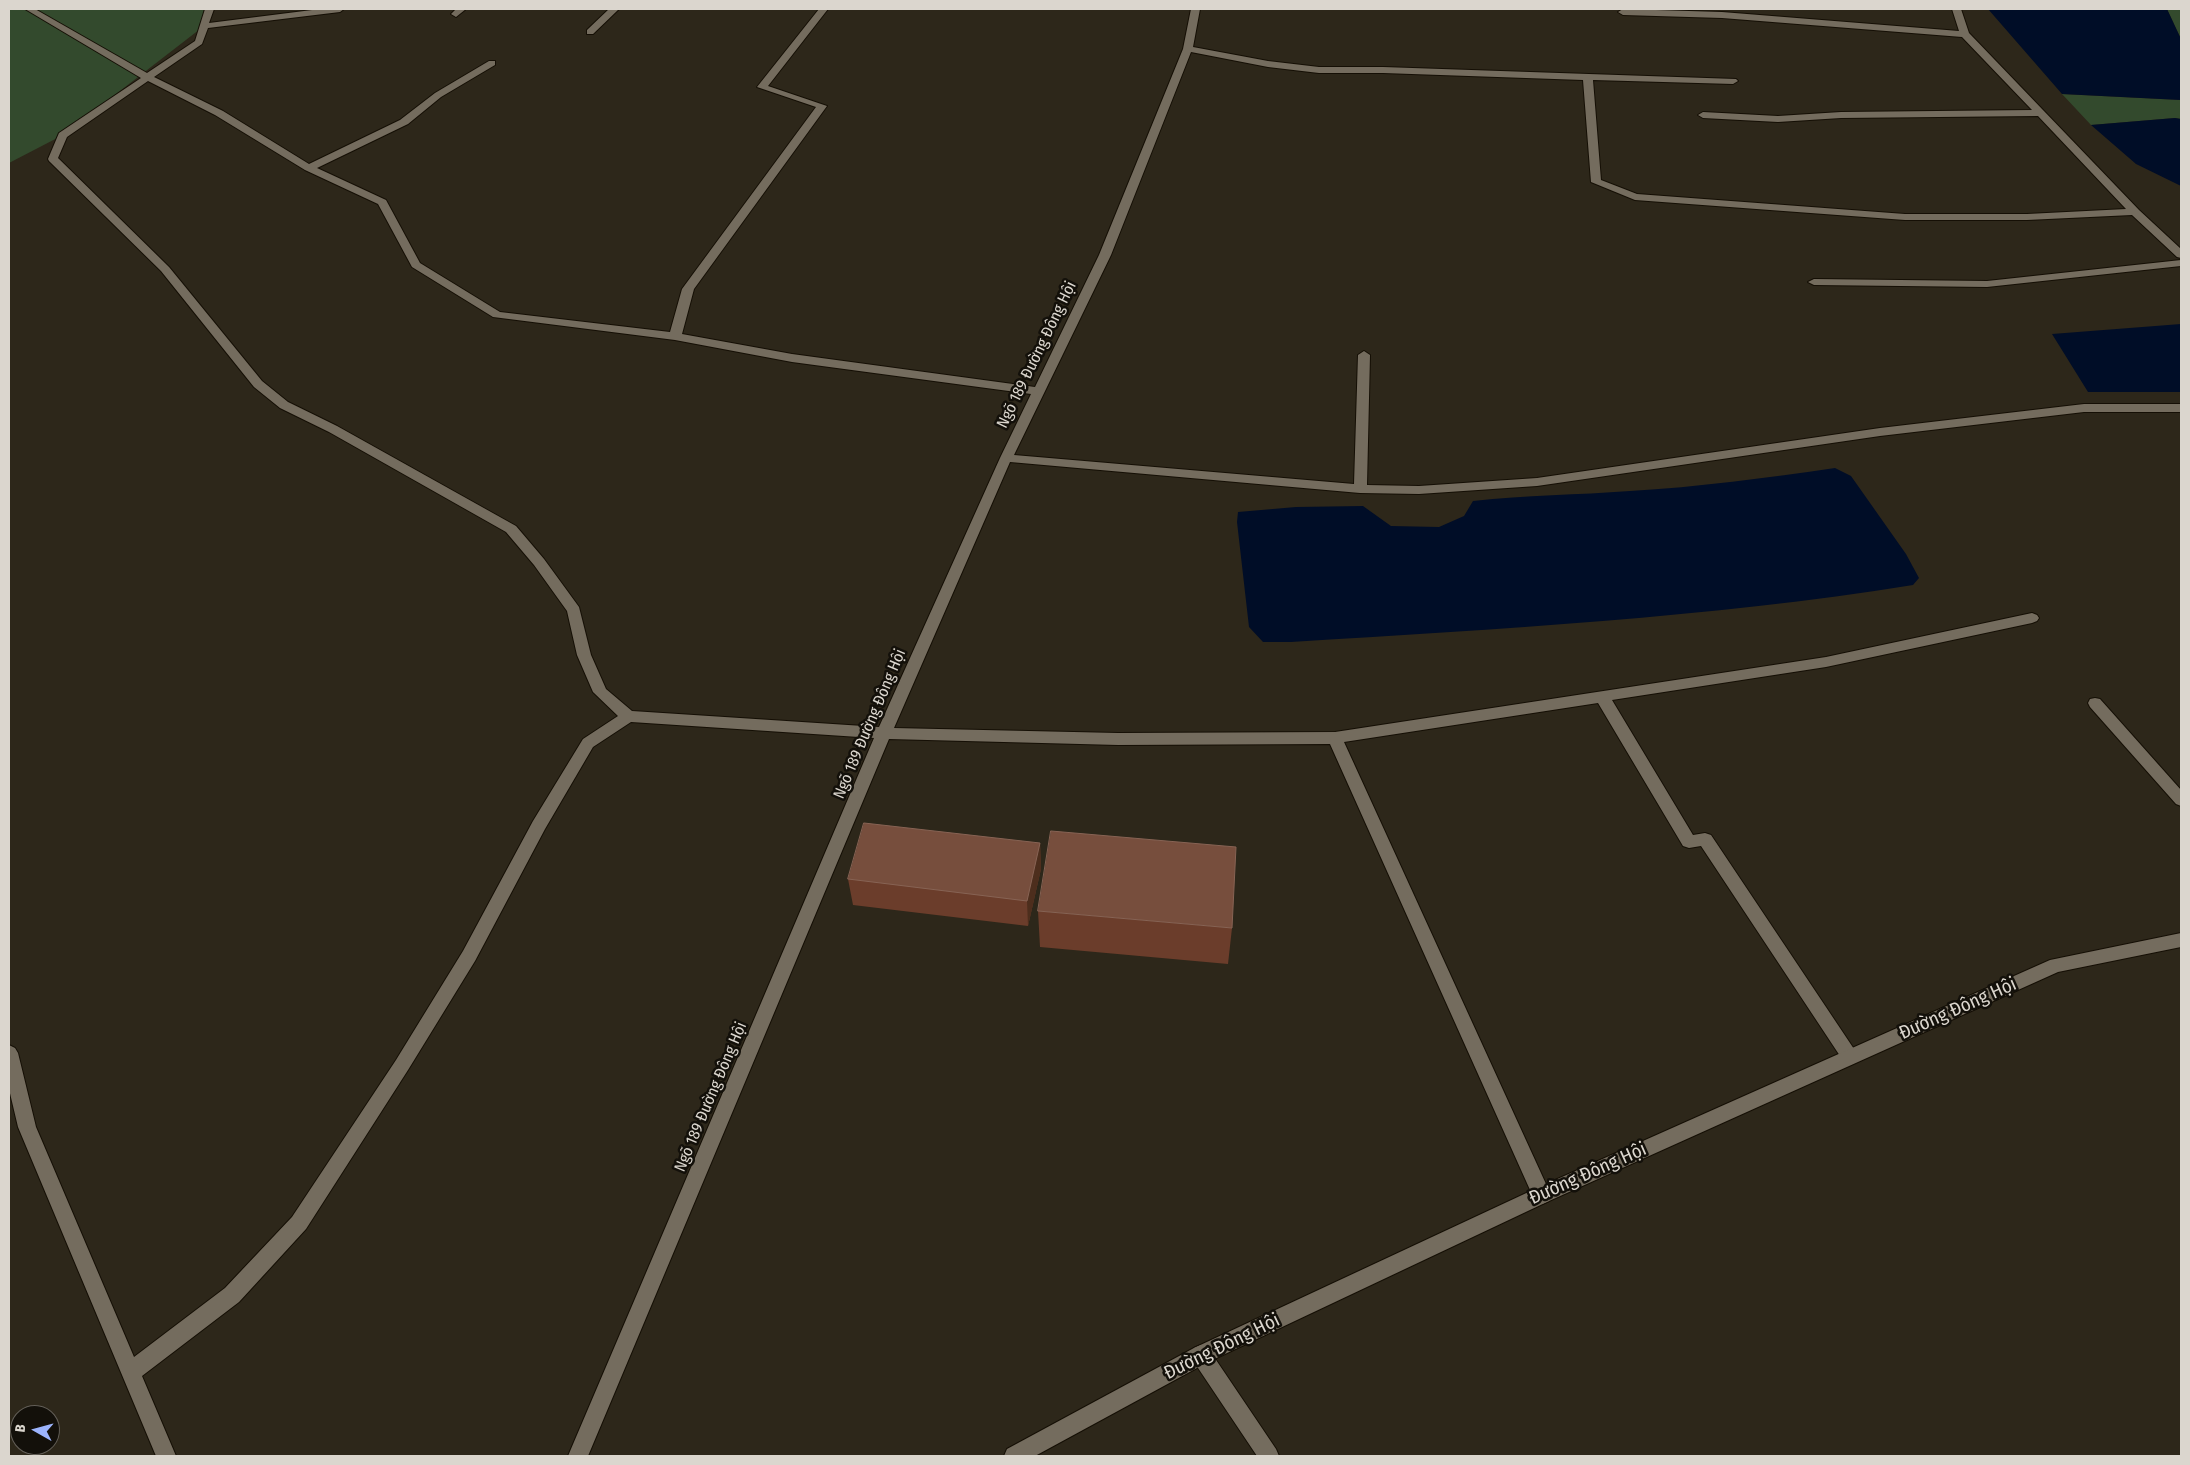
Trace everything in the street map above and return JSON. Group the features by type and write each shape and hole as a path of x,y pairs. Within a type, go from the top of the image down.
{"street":[{"path":"28,9 125,66 219,114 309,168 382,202 416,265 496,315 675,336 792,358 1039,391"},
{"path":"209,9 199,42 63,136 53,160 165,268 258,384 284,405 333,429 511,529 539,562 574,610 584,655 600,692 628,716 884,733 1118,739 1335,738 1826,662 2032,618"},
{"path":"204,26 340,9"},
{"path":"590,32 614,9"},
{"path":"675,336 688,289 822,106 762,87 824,9"},
{"name":"Ngõ 189 Đường Đông Hội","path":"578,1456 884,733 1006,458 1105,255 1188,48 1192,9"},
{"path":"1957,9 1965,34 2135,212 2181,255"},
{"path":"1623,12 1722,16 1965,34"},
{"path":"1188,48 1268,64 1319,70 1384,70 1733,81"},
{"path":"309,168 404,122 438,95 492,63"},
{"path":"1588,77 1596,182 1635,197 1905,217 2027,217 2135,212"},
{"path":"1703,116 1778,118 1841,115 2041,113"},
{"path":"1814,282 1987,284 2181,263"},
{"path":"1360,489 1364,355"},
{"path":"1006,458 1360,489 1419,490 1537,482 1909,428 2084,408 2181,408"},
{"path":"1602,696 1689,842 1706,839 1850,1057"},
{"path":"2095,702 2181,800"},
{"path":"131,1372 232,1295 299,1223 402,1066 469,956 539,825 588,743 628,716"},
{"path":"1335,738 1542,1195"},
{"name":"Đường Đông Hội","path":"1014,1456 1201,1355 1542,1195 2056,965 2181,940"},
{"path":"9,1053 27,1127 166,1456"},
{"path":"1201,1355 1269,1456"}],"green space":[{"path":"9,9 209,9 204,26 63,135 9,163"},
{"path":"2167,9 2181,9 2181,39"},
{"path":"2062,94 2181,100 2181,119 2091,125"}],"water":[{"path":"1988,9 2167,9 2181,39 2181,100 2062,94"},
{"path":"2181,119 2181,186 2136,164 2091,125"},
{"path":"2181,324 2181,392 2088,392 2052,334"},
{"path":"1835,468 1851,476 1906,554 1919,578 1913,585 1758,606 1681,614 1291,642 1263,642 1249,627 1237,522 1238,512 1296,507 1363,506 1391,526 1439,527 1464,516 1473,501 1681,487"}],"building":[{"path":"864,823 1040,843 1027,901 848,879"},
{"path":"1051,831 1236,847 1232,928 1038,911"}]}
